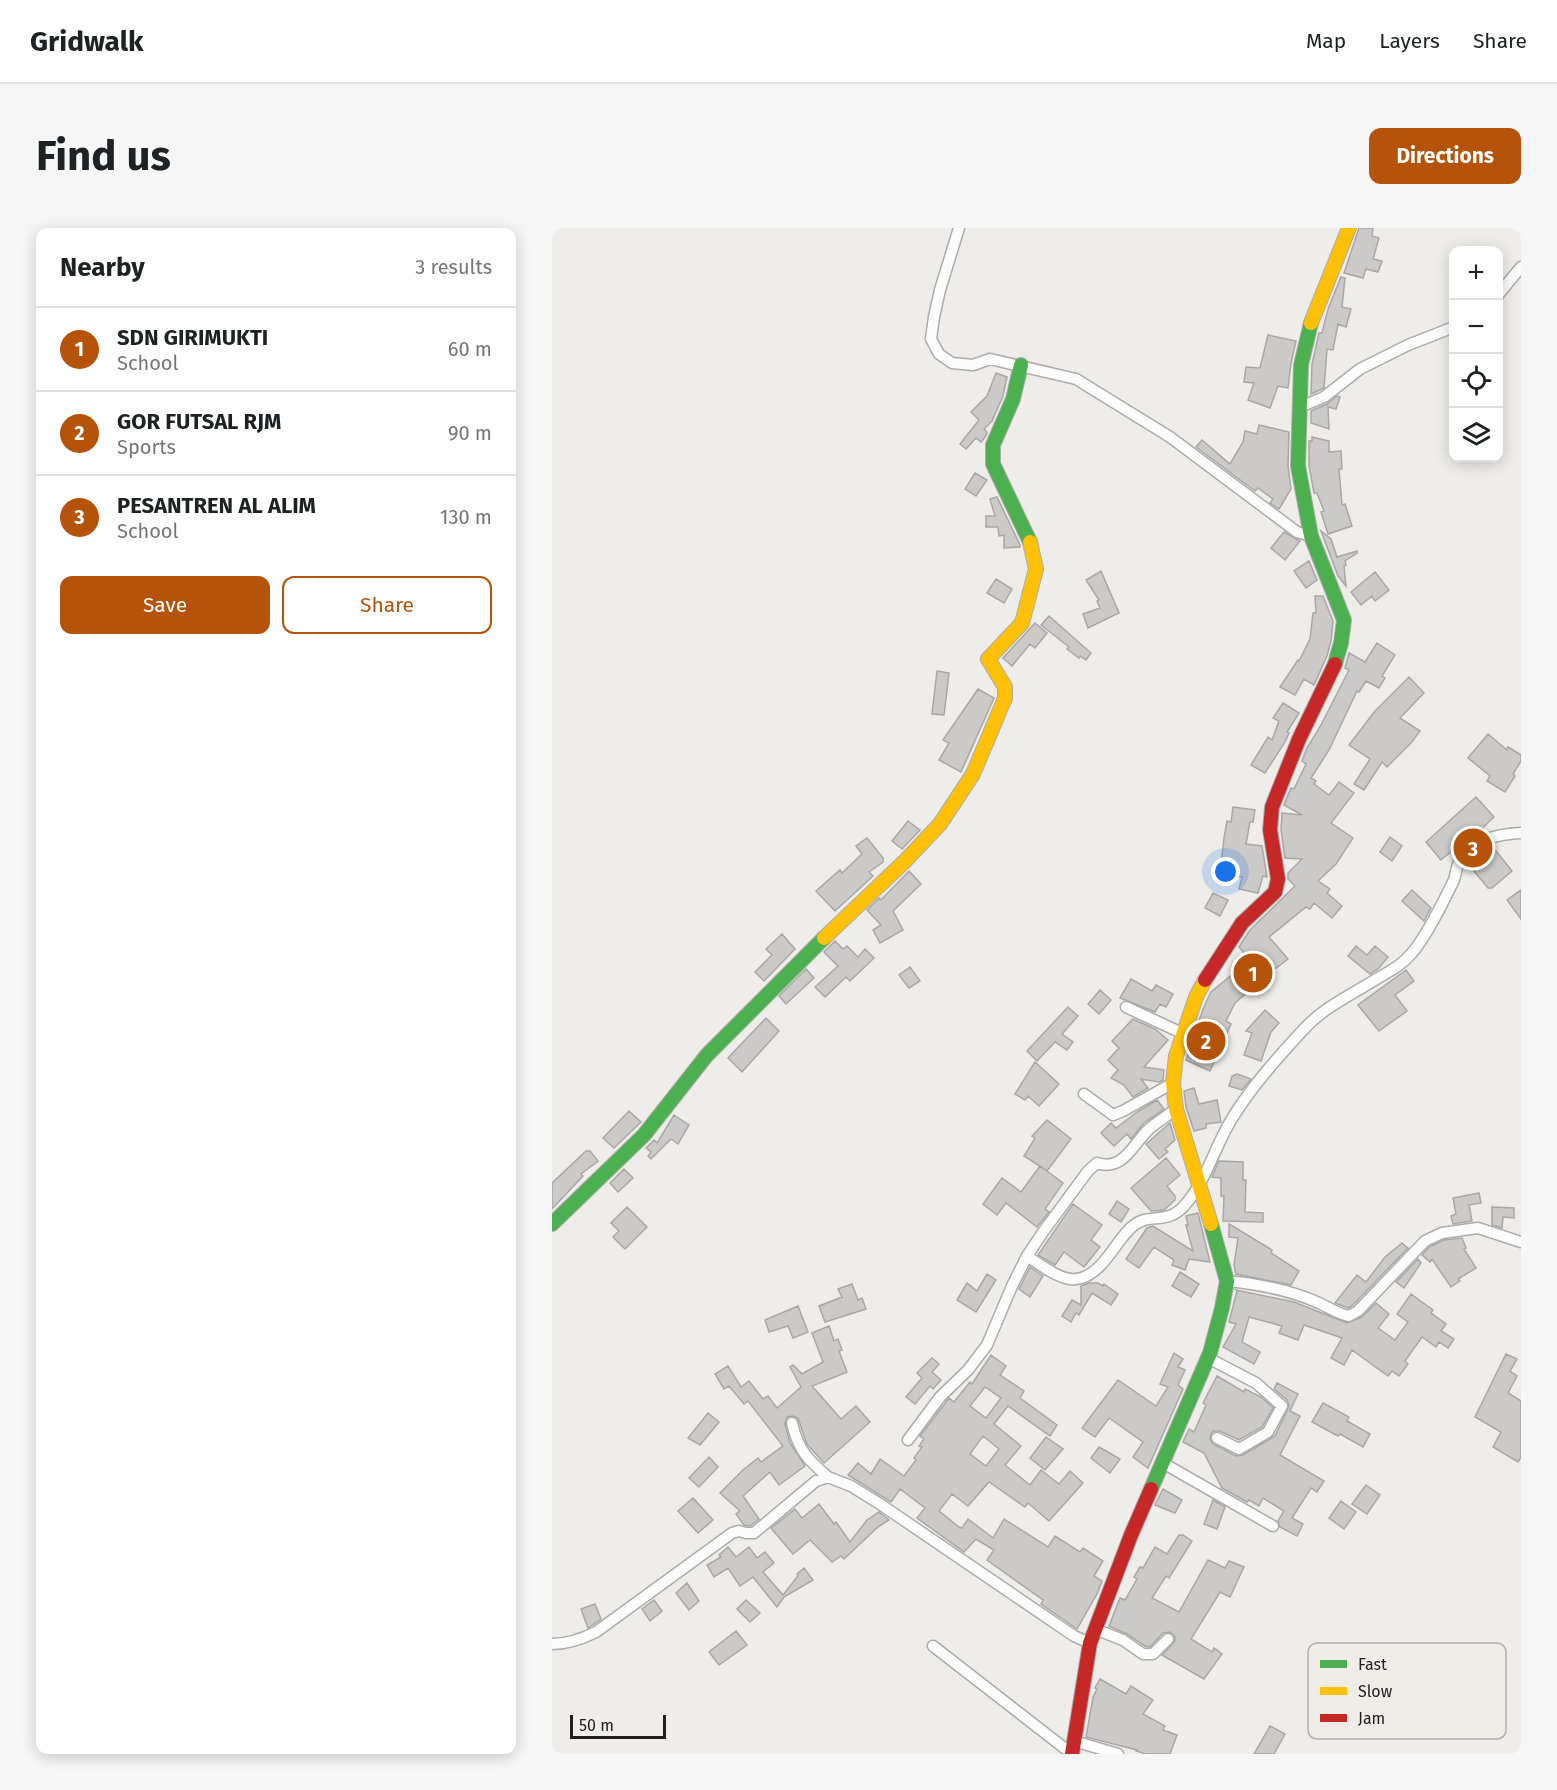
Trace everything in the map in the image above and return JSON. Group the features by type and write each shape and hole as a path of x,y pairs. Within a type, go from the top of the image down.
{"street":[{"path":"958,228 940,290 931,339 939,354 952,363 973,365 990,359 1076,379 1170,437 1297,532 1311,536"},
{"path":"1072,1750 1093,1636 1119,1566 1208,1358 1227,1281 1200,1182 1176,1109 1173,1083 1176,1056 1196,997 1210,971 1242,923 1275,892 1278,879 1270,830 1272,807 1299,739 1337,660 1344,620 1311,536 1298,466 1300,365 1310,326 1349,228"},
{"path":"1503,289 1521,267"},
{"path":"1300,407 1324,397 1360,369 1408,345 1449,329"},
{"path":"552,1224 644,1135 707,1055 753,1007 871,891 905,861 940,824 973,774 1005,698 1005,687 988,659 1022,623 1036,569 1030,542 993,464 993,446 1013,399 1021,365"},
{"path":"1027,1256 1059,1278 1074,1280 1089,1276 1106,1260 1134,1224 1146,1219 1165,1219 1185,1205 1200,1182 1232,1118 1306,1027 1336,1003 1396,968 1412,954 1441,906 1455,878 1459,861 1468,849 1482,841 1521,833"},
{"path":"1126,1007 1184,1034"},
{"path":"1084,1094 1113,1114 1123,1111 1173,1083"},
{"path":"908,1440 940,1397 968,1370 987,1345 1027,1256 1093,1166 1097,1163 1107,1166 1114,1164 1128,1154 1149,1130 1176,1109"},
{"path":"1227,1281 1257,1284 1283,1291 1320,1303 1340,1314 1349,1316 1358,1311 1425,1241 1442,1233 1478,1228 1521,1242"},
{"path":"1208,1358 1256,1383 1282,1406 1268,1432 1239,1449 1217,1438"},
{"path":"792,1423 796,1442 812,1464 828,1477 851,1486 880,1504 1074,1636 1123,1640 1143,1654 1153,1654 1168,1639"},
{"path":"1163,1463 1273,1526"},
{"path":"552,1644 580,1640 596,1632 732,1533 739,1531 754,1533 816,1481 828,1477"},
{"path":"933,1646 1072,1750 1118,1754"}],"building":[{"path":"1359,228 1373,228 1372,236 1379,238 1373,259 1382,261 1378,272 1366,269 1363,278 1344,273"},
{"path":"1341,277 1345,278 1342,307 1351,309 1346,327 1338,324 1333,350 1327,349 1324,388 1311,394 1312,364 1319,333 1322,333 1328,309"},
{"path":"1268,335 1296,341 1288,388 1278,386 1270,408 1248,400 1254,383 1244,382 1246,367 1260,368"},
{"path":"996,373 1007,377 1003,396 992,421 984,429 987,432 986,436 981,442 976,438 966,449 960,444 979,420 971,412 987,396"},
{"path":"1337,396 1340,397 1336,409 1328,407 1329,429 1311,423 1311,411 1327,404"},
{"path":"1259,425 1289,432 1288,466 1291,489 1279,509 1270,503 1273,499 1258,488 1255,491 1196,447 1202,440 1230,464 1243,442 1245,431 1257,434"},
{"path":"1312,437 1329,441 1329,452 1341,451 1342,469 1339,469 1342,505 1345,504 1352,526 1328,534 1321,512 1324,511 1317,493 1314,493 1309,465 1309,441 1312,441"},
{"path":"975,473 987,480 976,496 965,489"},
{"path":"997,497 1020,547 1004,548 1004,535 999,536 998,527 986,527 986,516 995,516 990,499"},
{"path":"1321,531 1331,539 1337,557 1357,551 1345,561 1346,586 1338,576"},
{"path":"1284,532 1300,541 1285,560 1271,548"},
{"path":"1309,561 1317,580 1306,588 1294,571"},
{"path":"1101,571 1119,613 1088,628 1083,614 1100,608 1097,601 1099,600 1086,580"},
{"path":"1375,572 1389,590 1375,601 1372,596 1361,605 1351,592"},
{"path":"996,579 1012,589 1004,603 987,593"},
{"path":"1315,596 1323,596 1333,621 1331,641 1314,685 1304,679 1295,695 1280,687 1299,661 1310,639 1313,613 1316,613"},
{"path":"1049,616 1091,653 1086,660 1067,649 1069,647 1041,625"},
{"path":"1035,623 1047,633 1035,648 1030,644 1012,666 1003,658"},
{"path":"1377,643 1395,655 1382,676 1385,678 1379,688 1366,681 1359,692 1357,691 1329,750 1311,778 1316,781 1314,784 1329,795 1339,782 1354,793 1331,823 1353,838 1336,864 1318,881 1330,889 1327,893 1342,906 1332,918 1314,903 1310,909 1306,907 1269,937 1288,959 1270,973 1257,968 1244,995 1235,1003 1226,1021 1231,1024 1210,1071 1186,1060 1203,1009 1211,992 1250,960 1239,947 1250,930 1295,886 1288,879 1288,873 1302,859 1285,858 1281,830 1282,813 1302,815 1284,805 1291,788 1294,789 1306,764 1302,761 1307,748 1349,670 1345,668 1349,653 1365,662"},
{"path":"937,671 949,673 944,715 932,714"},
{"path":"1409,677 1424,693 1400,718 1420,731 1387,767 1382,762 1364,790 1354,784 1370,759 1349,745 1375,711"},
{"path":"978,689 994,698 961,772 939,760 949,743 943,740"},
{"path":"1283,703 1299,713 1287,732 1289,733 1285,742 1265,773 1251,765 1268,737 1272,740 1279,721 1273,718"},
{"path":"1488,734 1507,750 1508,747 1521,755 1521,761 1513,774 1515,776 1505,792 1487,781 1490,776 1468,758"},
{"path":"1476,797 1494,817 1474,836 1472,834 1441,860 1426,842"},
{"path":"1233,807 1255,810 1246,844 1262,846 1267,877 1263,876 1258,893 1239,889 1242,877 1220,874 1227,821 1231,822"},
{"path":"908,821 920,830 902,849 892,841"},
{"path":"1390,837 1402,846 1392,861 1380,852"},
{"path":"867,838 883,858 883,862 869,872 873,876 835,911 816,891 840,870 842,873 862,854 856,846"},
{"path":"1492,846 1512,871 1492,888 1488,888 1469,865"},
{"path":"909,871 921,884 893,911 903,930 880,943 873,930 881,925 867,910 879,898 881,900"},
{"path":"1412,890 1431,908 1424,921 1402,901"},
{"path":"1521,890 1521,919 1507,900"},
{"path":"1213,893 1228,900 1220,916 1205,908"},
{"path":"782,934 795,949 764,981 755,972 772,955 766,949"},
{"path":"835,941 843,949 847,946 858,957 865,949 874,958 850,981 846,977 825,997 815,987 838,966 824,952"},
{"path":"1356,946 1367,955 1375,946 1388,957 1378,969 1370,974 1348,956"},
{"path":"910,967 920,981 909,988 899,975"},
{"path":"806,969 814,978 786,1004 779,996"},
{"path":"1406,970 1414,981 1395,995 1407,1011 1379,1031 1358,1005"},
{"path":"1131,979 1152,991 1156,985 1173,994 1166,1007 1160,1004 1155,1012 1120,998"},
{"path":"1100,990 1111,1000 1099,1014 1088,1004"},
{"path":"1068,1007 1078,1016 1062,1034 1073,1042 1067,1050 1055,1042 1037,1061 1027,1051"},
{"path":"1265,1010 1279,1023 1271,1032 1261,1061 1244,1055 1252,1033 1246,1031"},
{"path":"766,1018 779,1031 742,1072 728,1058"},
{"path":"1133,1019 1155,1029 1168,1040 1144,1067 1164,1070 1163,1080 1159,1082 1141,1079 1148,1088 1133,1097 1124,1085 1111,1078 1118,1070 1108,1060 1119,1048 1112,1041"},
{"path":"1035,1062 1059,1084 1039,1106 1028,1096 1025,1100 1015,1094"},
{"path":"1237,1074 1251,1079 1242,1090 1229,1086 1232,1076"},
{"path":"1194,1088 1199,1104 1217,1100 1221,1122 1206,1124 1206,1128 1194,1131 1186,1107 1184,1091"},
{"path":"1157,1100 1164,1109 1144,1123 1131,1139 1127,1134 1114,1146 1101,1133 1111,1123 1116,1128"},
{"path":"629,1111 641,1122 614,1148 603,1138"},
{"path":"674,1115 689,1125 678,1144 671,1139 651,1159 648,1156 651,1152 646,1148 654,1140 657,1143"},
{"path":"1047,1120 1071,1139 1047,1171 1024,1156 1035,1138 1032,1136"},
{"path":"1170,1123 1175,1140 1165,1149 1168,1152 1159,1159 1146,1144"},
{"path":"586,1151 590,1151 598,1161 581,1174 583,1176 552,1209 552,1183"},
{"path":"1166,1158 1180,1175 1167,1186 1175,1196 1175,1200 1164,1210 1151,1211 1131,1188"},
{"path":"1219,1161 1243,1162 1243,1180 1246,1180 1245,1212 1263,1213 1263,1222 1223,1221 1224,1196 1221,1196 1221,1178 1212,1177"},
{"path":"1040,1166 1063,1183 1045,1209 1049,1212 1037,1227 1006,1203 997,1215 983,1204 1002,1178 1021,1192"},
{"path":"624,1169 633,1178 618,1192 610,1183"},
{"path":"1479,1193 1481,1203 1469,1205 1472,1221 1453,1224 1451,1216 1456,1214 1453,1198"},
{"path":"1117,1201 1129,1209 1121,1222 1109,1214"},
{"path":"1073,1204 1102,1225 1091,1240 1100,1247 1084,1267 1064,1252 1055,1265 1038,1255"},
{"path":"627,1207 647,1227 625,1249 613,1237 619,1231 611,1223"},
{"path":"1492,1207 1514,1208 1514,1218 1503,1217 1502,1228 1492,1225"},
{"path":"1198,1213 1210,1262 1189,1259 1185,1270 1172,1265 1174,1260 1154,1247 1139,1268 1126,1259 1147,1228 1153,1226 1193,1251 1186,1216"},
{"path":"1229,1224 1272,1250 1271,1253 1299,1271 1291,1285 1236,1274 1234,1265 1238,1238 1229,1237"},
{"path":"1462,1238 1466,1248 1464,1249 1476,1268 1458,1279 1460,1281 1451,1287 1432,1259 1430,1262 1422,1255 1429,1247 1444,1240"},
{"path":"1402,1243 1408,1248 1353,1305 1348,1308 1335,1303 1357,1275 1366,1282 1385,1257"},
{"path":"1418,1259 1421,1263 1404,1288 1396,1282"},
{"path":"1030,1267 1043,1276 1030,1297 1019,1289"},
{"path":"1180,1272 1199,1284 1191,1297 1172,1286"},
{"path":"987,1274 996,1280 976,1312 957,1300 967,1283 977,1291"},
{"path":"1098,1283 1103,1286 1104,1284 1118,1294 1111,1305 1092,1293 1079,1315 1076,1313 1071,1322 1062,1316 1072,1300 1081,1305 1081,1286"},
{"path":"852,1284 858,1300 862,1298 866,1309 825,1322 819,1306 842,1297 838,1289"},
{"path":"1236,1290 1294,1302 1347,1323 1362,1317 1376,1303 1389,1314 1378,1328 1395,1340 1408,1322 1397,1314 1411,1294 1433,1310 1431,1313 1446,1324 1441,1331 1454,1339 1448,1348 1439,1342 1436,1347 1422,1337 1405,1361 1408,1364 1399,1376 1392,1371 1388,1376 1352,1350 1344,1365 1331,1358 1342,1338 1304,1325 1298,1340 1279,1333 1282,1326 1249,1317 1242,1342 1260,1352 1254,1364 1223,1347 1236,1324 1229,1322"},
{"path":"798,1306 808,1332 793,1338 788,1326 769,1332 765,1320"},
{"path":"829,1326 834,1341 838,1339 842,1350 839,1351 847,1372 812,1386 841,1419 856,1406 870,1422 824,1463 807,1444 798,1418 787,1417 785,1424 790,1443 805,1466 779,1485 770,1472 743,1496 759,1519 750,1526 744,1525 736,1514 740,1511 720,1493 758,1458 761,1462 783,1446 748,1401 744,1404 729,1386 724,1389 715,1374 728,1366 741,1387 749,1381 763,1399 768,1396 777,1408 801,1387 790,1367 793,1365 802,1374 823,1362 812,1333"},
{"path":"1174,1353 1183,1359 1178,1367 1185,1370 1178,1385 1183,1389 1148,1468 1133,1457 1143,1442 1109,1418 1095,1437 1082,1428 1118,1380 1156,1406 1168,1387 1160,1384"},
{"path":"1506,1354 1517,1359 1510,1371 1517,1376 1508,1393 1521,1401 1521,1457 1518,1462 1493,1447 1501,1432 1475,1417"},
{"path":"991,1355 1006,1366 1000,1375 1024,1391 1020,1398 1057,1425 1050,1436 1008,1406 994,1424 1021,1446 1005,1465 1030,1485 1041,1470 1059,1484 1070,1471 1083,1483 1049,1521 1028,1503 1025,1507 989,1482 968,1506 952,1494 939,1511 962,1528 968,1519 993,1538 1004,1519 1048,1547 1055,1536 1080,1552 1083,1548 1103,1561 1094,1576 1102,1581 1077,1629 1041,1604 1043,1600 987,1560 994,1550 976,1539 964,1552 917,1518 925,1508 900,1489 891,1502 848,1475 858,1463 871,1474 880,1459 904,1476 922,1447 919,1446 924,1439 920,1436 949,1398 954,1402 970,1382 972,1384","holes":["985,1387 1001,1398 986,1418 970,1406","983,1436 999,1449 986,1466 970,1454"]},
{"path":"932,1358 939,1364 932,1372 941,1380 933,1389 930,1386 915,1404 906,1397 922,1378 917,1373"},
{"path":"1217,1376 1244,1392 1245,1389 1261,1397 1273,1408 1262,1427 1239,1440 1220,1431 1213,1431 1210,1439 1213,1444 1236,1456 1243,1455 1275,1436 1289,1406 1287,1400 1274,1389 1277,1383 1298,1394 1290,1411 1300,1416 1280,1455 1324,1481 1317,1492 1311,1488 1292,1518 1303,1524 1297,1536 1280,1527 1278,1521 1284,1511 1263,1498 1259,1506 1222,1488 1204,1453 1183,1442 1189,1429 1194,1432 1206,1405 1203,1403"},
{"path":"1323,1403 1349,1417 1347,1421 1370,1434 1363,1447 1312,1422"},
{"path":"708,1413 719,1422 700,1445 688,1438"},
{"path":"1046,1437 1063,1449 1045,1470 1030,1458"},
{"path":"1099,1447 1120,1459 1110,1473 1091,1458"},
{"path":"709,1457 718,1467 699,1487 689,1478"},
{"path":"1366,1485 1380,1495 1367,1514 1352,1504"},
{"path":"1163,1489 1182,1500 1175,1513 1155,1505"},
{"path":"693,1498 713,1520 698,1533 678,1511"},
{"path":"1213,1500 1225,1507 1217,1529 1204,1524"},
{"path":"1341,1501 1356,1512 1344,1529 1329,1518"},
{"path":"819,1504 850,1542 867,1520 879,1512 889,1520 878,1527 844,1559 841,1556 832,1562 810,1540 793,1554 771,1528 795,1509 802,1518"},
{"path":"1179,1535 1192,1541 1169,1578 1166,1576 1152,1598 1179,1612 1208,1560 1225,1568 1229,1561 1244,1567 1230,1597 1220,1592 1191,1639 1212,1652 1214,1648 1222,1654 1204,1679 1162,1655 1175,1641 1175,1637 1170,1632 1163,1633 1150,1647 1109,1626 1120,1598 1125,1600 1137,1579 1134,1577 1140,1567 1143,1568 1155,1547 1167,1554"},
{"path":"728,1547 736,1557 749,1547 757,1558 765,1552 774,1563 763,1572 783,1595 798,1576 797,1574 804,1568 813,1580 784,1597 777,1607 753,1577 740,1586 728,1568 714,1577 707,1565 721,1557 719,1555"},
{"path":"687,1583 699,1601 689,1610 676,1593"},
{"path":"654,1600 662,1611 650,1621 642,1609"},
{"path":"746,1600 760,1613 750,1622 737,1609"},
{"path":"595,1604 601,1619 588,1628 581,1609"},
{"path":"736,1631 747,1645 719,1665 709,1652"},
{"path":"1100,1679 1126,1694 1131,1686 1153,1700 1143,1714 1165,1726 1163,1730 1177,1735 1170,1754 1146,1754 1086,1737 1093,1697 1097,1689 1095,1688"},
{"path":"1270,1726 1285,1734 1274,1754 1254,1754"}],"traffic: fast":[{"path":"1311,323 1301,365 1298,466 1311,536 1344,620 1335,664"},
{"path":"1021,365 1013,399 993,445 993,464 1030,542"},
{"path":"552,1224 644,1135 707,1055 824,938"},
{"path":"1151,1489 1210,1353 1222,1308 1227,1281 1211,1224"}],"traffic: slow":[{"path":"1311,323 1349,228"},
{"path":"824,938 905,861 940,824 973,774 1005,698 1005,687 988,659 1022,623 1036,569 1030,542"},
{"path":"1205,980 1196,997 1176,1056 1173,1083 1176,1109 1211,1224"}],"traffic: jam":[{"path":"1205,980 1242,923 1275,892 1278,879 1270,830 1272,807 1299,739 1335,664"},
{"path":"1072,1754 1090,1643 1151,1489"}],"place":[{"name":"PESANTREN AL ALIM","path":"1473,848"},
{"name":"SDN GIRIMUKTI","path":"1253,973"},
{"name":"GOR FUTSAL RJM","path":"1206,1041"}]}
